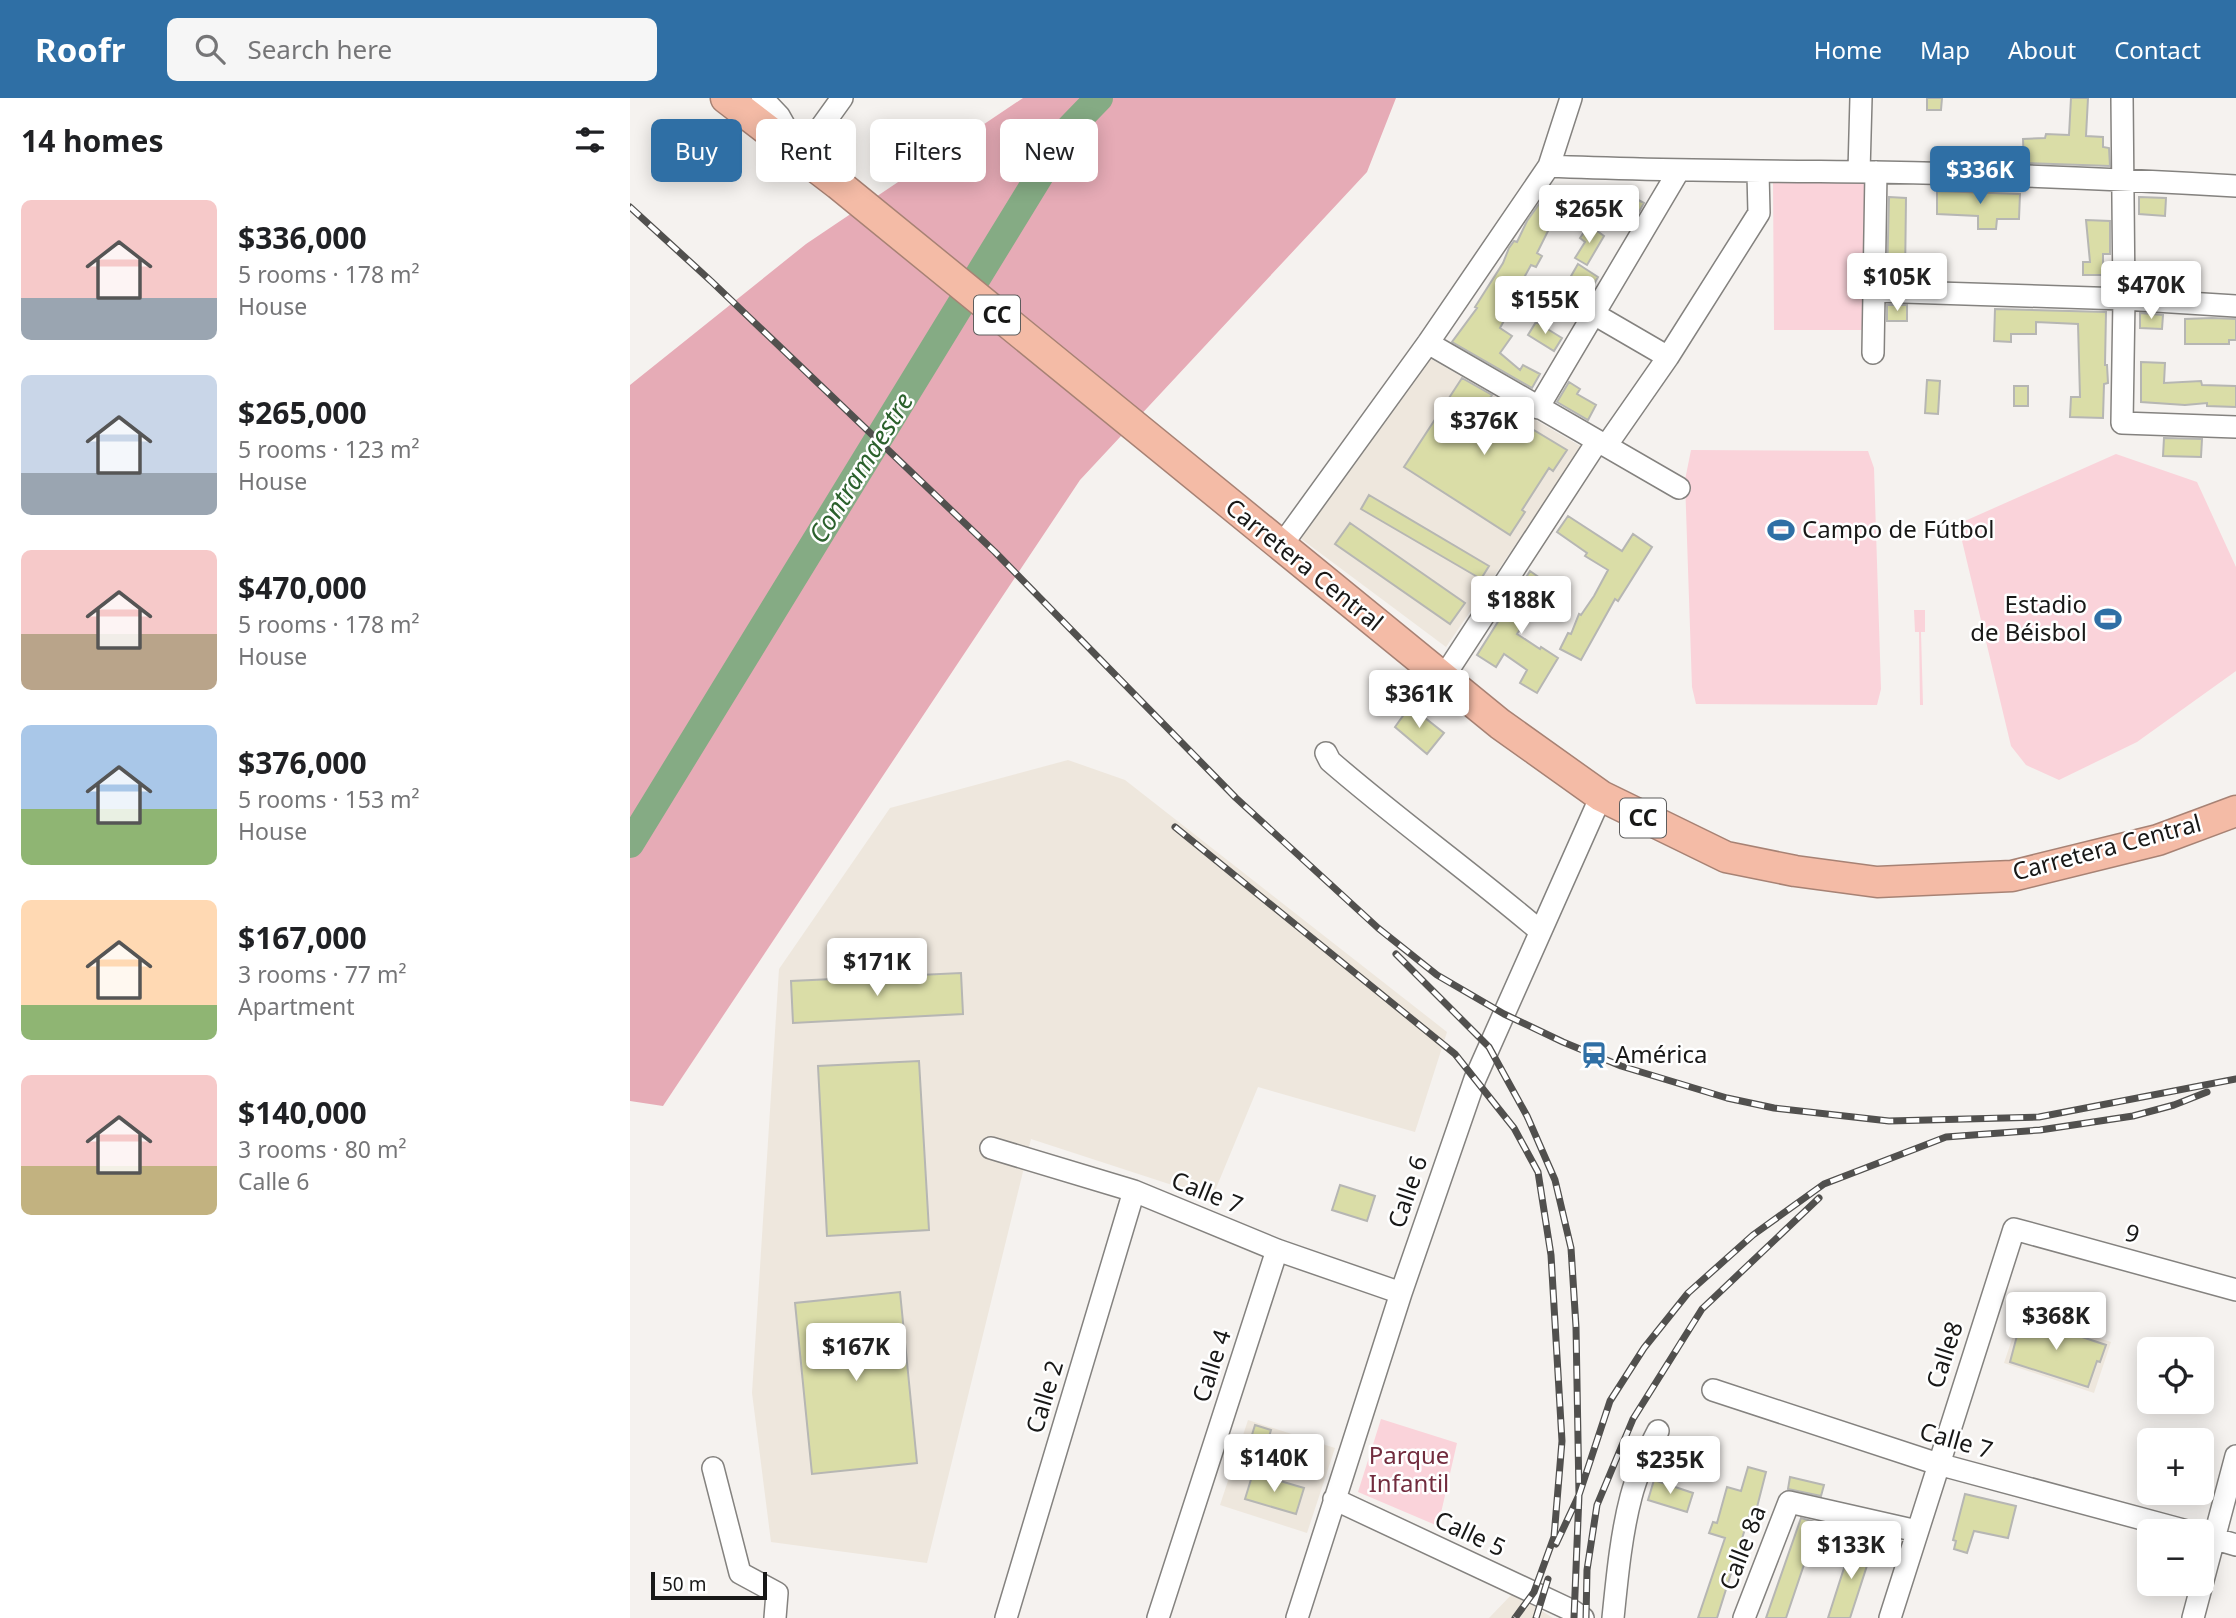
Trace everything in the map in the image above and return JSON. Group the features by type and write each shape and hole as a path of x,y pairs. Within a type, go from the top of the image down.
{"highway":[{"name":"Carretera Central","path":"726,98 756,121"},
{"name":"Carretera Central","path":"835,182 1500,724 1601,796 1726,857 1795,871 1877,882 2012,876 2158,840 2236,811"}],"street":[{"path":"762,98 781,119"},
{"path":"827,119 842,98"},
{"path":"1281,546 1428,342 1549,166 1571,98"},
{"path":"1861,98 1874,291 1872,353"},
{"path":"2122,98 2122,423 2236,427"},
{"path":"1549,166 1678,172 1867,172 2123,179 2236,186"},
{"path":"1538,408 1678,172"},
{"path":"1443,678 1601,444 1668,357 1759,214 1758,173"},
{"path":"1874,291 2124,299 2236,306"},
{"path":"1594,314 1668,357"},
{"path":"1428,342 1679,488"},
{"path":"1326,754 1330,761 1392,814 1425,837 1540,931"},
{"name":"Calle 6","path":"1297,1618 1401,1293 1475,1079 1601,796"},
{"name":"Calle 7","path":"991,1148 1134,1191 1277,1250 1401,1293"},
{"name":"Calle 2","path":"1006,1618 1134,1191"},
{"name":"9","path":"2014,1229 2236,1290"},
{"name":"Calle8","path":"1890,1618 2014,1229"},
{"name":"Calle 4","path":"1158,1618 1277,1250"},
{"name":"Calle 7","path":"1713,1390 1938,1464 2142,1519"},
{"path":"1613,1618 1631,1498 1643,1461 1658,1431"},
{"path":"2213,1519 2236,1456"},
{"path":"713,1468 740,1573 777,1593 775,1618"},
{"name":"Calle 5","path":"1334,1499 1583,1618"},
{"name":"Calle 8a","path":"1744,1618 1789,1502 1917,1531"},
{"path":"2214,1539 2236,1545"},
{"path":"2193,1618 2197,1596"}],"shaded area":[{"path":"1023,98 1396,98 1367,172 1080,480 663,1106 630,1101 630,385 806,244 898,182 986,182 986,123"},
{"path":"1426,356 1582,447 1446,647 1300,538"},
{"path":"1068,760 1125,780 1447,1032 1415,1132 1258,1087 1212,1198 1031,1139 927,1563 771,1542 752,1393 779,969 890,808"},
{"path":"2021,1312 2111,1342 2094,1393 2004,1363"},
{"path":"1248,1420 1335,1448 1307,1533 1220,1505"},
{"path":"1513,1593 1553,1618 1489,1618"}],"green space":[{"path":"1773,182 1868,182 1868,330 1774,330"},
{"name":"Campo de Fútbol","path":"1691,450 1868,451 1874,468 1881,689 1877,705 1696,704 1692,687 1685,480"},
{"name":"Estadio de Béisbol","path":"2116,454 2197,482 2236,567 2236,671 2137,742 2059,780 2026,765 2011,746 1958,524"},
{"path":"1914,610 1925,610 1925,632 1921,632 1923,705 1920,705 1919,632 1915,632"},
{"name":"Parque Infantil","path":"1381,1419 1457,1443 1438,1526 1358,1492"}],"building":[{"path":"1927,98 1942,98 1941,110 1927,110"},
{"path":"2071,98 2088,98 2086,136 2103,137 2103,147 2109,148 2110,166 2024,163 2023,139 2045,138 2046,134 2069,135"},
{"path":"1937,191 2020,194 2019,219 1997,219 1996,229 1978,229 1978,216 1937,214"},
{"path":"1629,195 1644,203 1631,226 1616,218"},
{"path":"1544,197 1552,201 1542,221 1551,225 1537,253 1542,256 1536,267 1531,265 1500,328 1512,336 1500,353 1520,370 1523,365 1540,374 1532,388 1452,342 1477,308 1475,307 1503,263 1509,248 1514,241 1517,242 1527,221"},
{"path":"1889,197 1906,198 1905,279 1887,278"},
{"path":"2139,197 2166,198 2165,216 2139,214"},
{"path":"2086,220 2110,221 2110,254 2103,254 2103,275 2083,275 2083,262 2090,262"},
{"path":"1589,225 1604,236 1587,265 1575,258 1585,242 1580,238"},
{"path":"1578,264 1598,277 1579,310 1559,297"},
{"path":"1887,305 1907,305 1907,321 1887,321"},
{"path":"1995,309 2106,312 2105,365 2108,383 2104,384 2103,418 2070,417 2071,397 2080,397 2078,324 2036,322 2036,334 2011,334 2011,342 1994,341"},
{"path":"2140,313 2163,315 2162,329 2140,328"},
{"path":"2185,319 2236,319 2236,340 2229,340 2229,344 2185,344"},
{"path":"1536,322 1562,338 1554,351 1528,335"},
{"path":"2141,362 2165,363 2164,383 2201,381 2202,385 2236,386 2236,407 2207,406 2207,403 2185,405 2141,402"},
{"path":"1462,378 1492,395 1490,398 1511,411 1509,415 1567,450 1553,471 1549,468 1522,510 1525,512 1510,535 1404,467"},
{"path":"1927,380 1940,381 1938,414 1925,413"},
{"path":"1569,382 1580,389 1577,394 1596,405 1588,420 1557,402"},
{"path":"2014,386 2028,386 2028,406 2014,406"},
{"path":"2164,438 2202,439 2201,457 2163,456"},
{"path":"1369,495 1489,566 1481,579 1361,509"},
{"path":"1568,516 1622,551 1633,534 1652,547 1618,601 1615,599 1581,660 1560,649 1608,570 1585,556 1587,553 1557,532"},
{"path":"1350,523 1465,603 1450,624 1335,544"},
{"path":"1530,571 1550,585 1517,634 1558,658 1537,693 1520,683 1527,670 1504,654 1496,667 1477,655"},
{"path":"1410,706 1444,733 1427,754 1395,727"},
{"path":"961,973 963,1014 793,1023 791,981"},
{"path":"919,1061 929,1230 827,1236 818,1066"},
{"path":"1340,1185 1375,1196 1367,1221 1332,1210"},
{"path":"900,1292 917,1463 812,1474 795,1303"},
{"path":"2022,1317 2106,1345 2088,1387 2010,1362"},
{"path":"1255,1425 1271,1430 1267,1443 1251,1438"},
{"path":"1279,1442 1312,1453 1308,1465 1275,1453"},
{"path":"1748,1467 1766,1472 1755,1515 1750,1513 1717,1618 1698,1618 1725,1538 1709,1533 1713,1522 1717,1523 1727,1487 1741,1491"},
{"path":"1253,1473 1304,1488 1296,1514 1245,1499"},
{"path":"1790,1477 1824,1485 1821,1496 1788,1489"},
{"path":"1654,1480 1693,1493 1687,1512 1648,1500"},
{"path":"1965,1494 2016,1506 2008,1538 1974,1531 1967,1553 1954,1549 1956,1541 1953,1540"},
{"path":"1801,1518 1818,1523 1786,1618 1766,1618"},
{"path":"1853,1540 1873,1547 1850,1618 1828,1618"}],"waterway":[{"name":"Contramaestre","path":"630,844 1067,131 1099,98"}],"railway":[{"path":"630,207 995,552 1236,798 1378,928 1437,975 1504,1014 1621,1066 1727,1098 1774,1108 1889,1121 2039,1117 2236,1079"},
{"path":"1175,827 1455,1054 1514,1128 1538,1172 1551,1255 1562,1441 1554,1537 1534,1592 1515,1618"},
{"path":"1396,954 1489,1047 1527,1116 1555,1180 1571,1248 1576,1327 1579,1495 1574,1618"},
{"path":"1556,1544 1579,1495 1610,1401 1644,1348 1688,1293 1753,1235 1824,1184 1946,1137 2040,1130 2133,1116 2174,1105 2207,1092"},
{"path":"1586,1618 1587,1570 1597,1505 1633,1419 1702,1309 1819,1198"},
{"path":"1536,1618 1548,1579"}],"place":[{"name":"Campo de Fútbol","path":"1781,530"},
{"name":"Estadio de Béisbol","path":"2108,619"},
{"name":"América","path":"1594,1055"}]}
